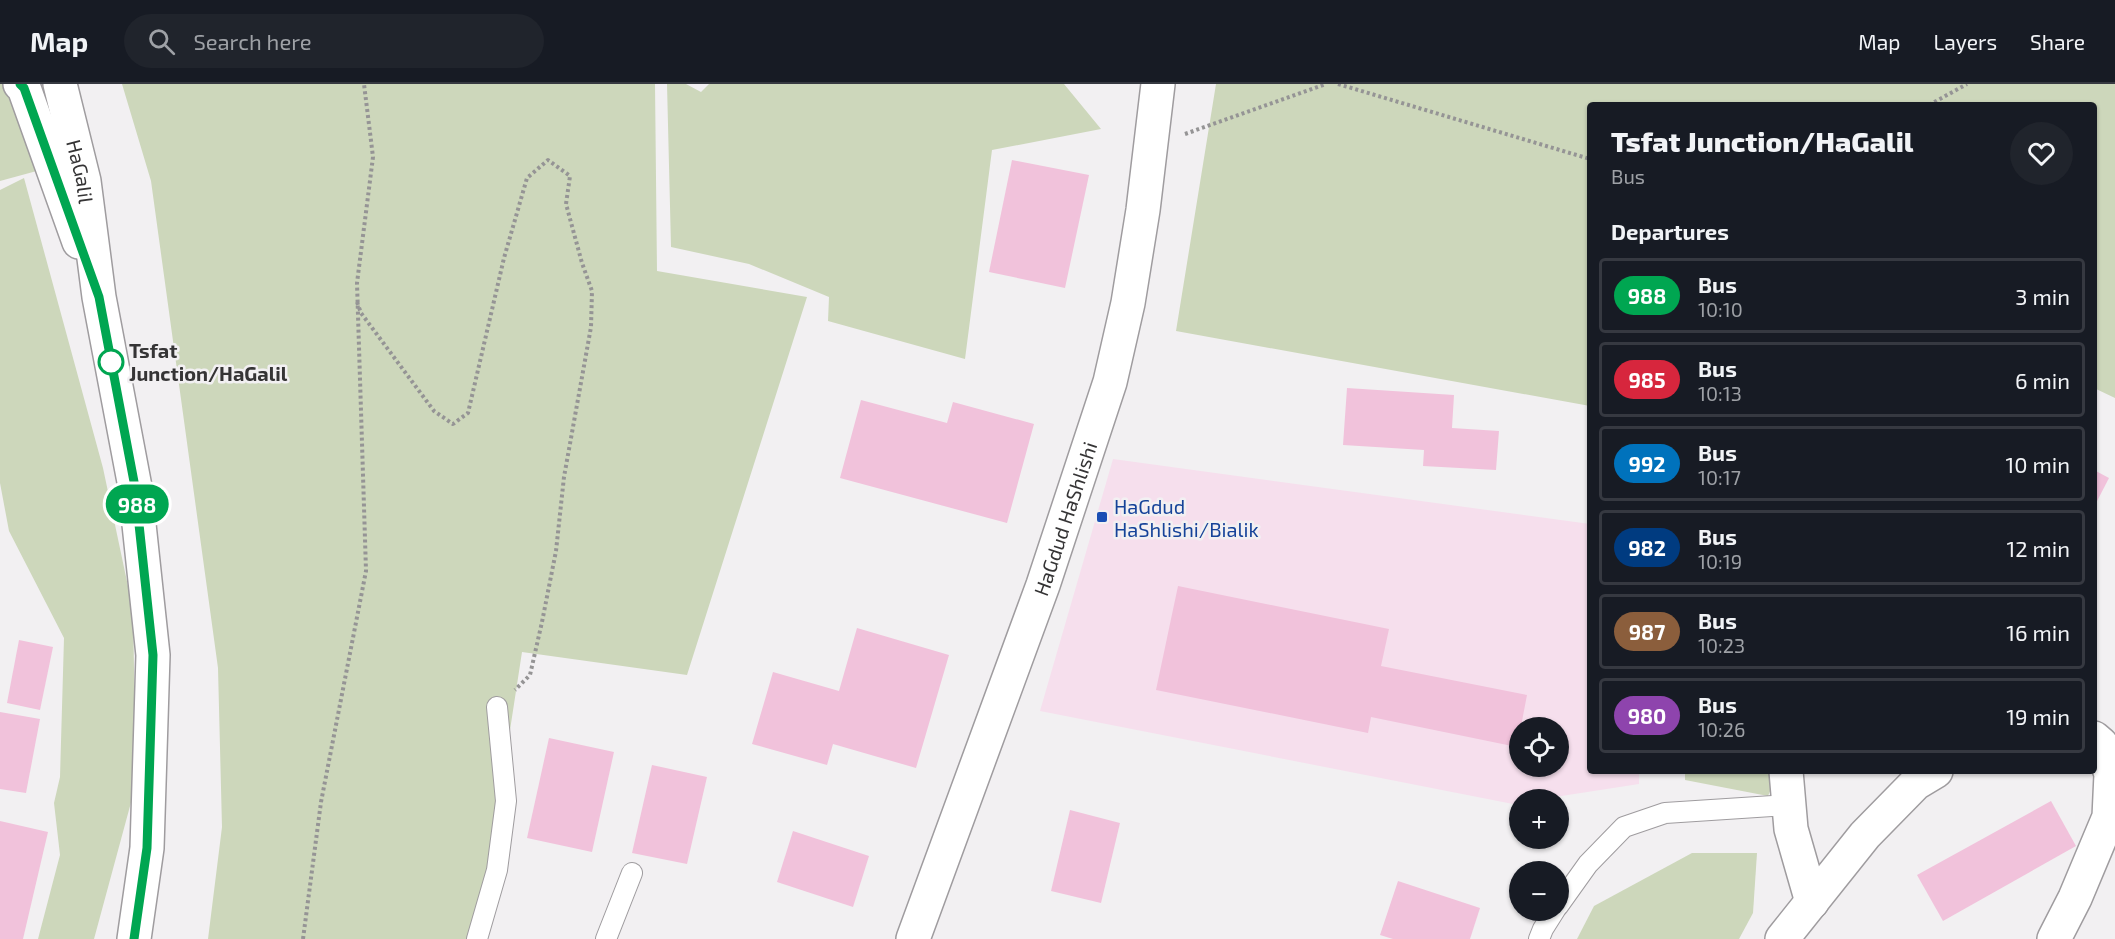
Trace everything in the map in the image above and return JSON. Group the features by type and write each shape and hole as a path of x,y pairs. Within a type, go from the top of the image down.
{"street":[{"name":"HaGalil","path":"20,84 24,88 99,297"},
{"name":"HaGalil","path":"60,84 84,181 99,297 135,487 153,655 147,848 134,939"},
{"name":"HaGdud HaShlishi","path":"913,939 1043,585 1110,382 1128,303 1143,210 1158,84"},
{"path":"2054,939 2075,898 2109,817 2113,771 2101,744 2097,741"},
{"path":"1786,774 1791,829 1812,902"},
{"path":"1782,939 1865,835 1916,783 1931,774"}],"lane":[{"path":"477,939 496,870 506,801 497,707"},
{"path":"1569,890 1587,864 1624,827 1665,813 1789,805"},
{"path":"606,939 632,873"},
{"path":"1539,939 1548,921"}],"path":[{"path":"303,939 321,802 366,571 357,283 373,157 364,84"},
{"path":"1151,146 1326,84"},
{"path":"1338,84 1587,158"},
{"path":"1934,102 1967,84"},
{"path":"357,302 361,313 434,411 453,424 468,413 504,258 527,178 548,160 570,176 566,204 591,291 591,327 564,477 556,551 530,675 497,707"}],"shaded area":[{"path":"1113,459 1587,524 1587,774 1639,774 1639,784 1569,795 1569,789 1509,789 1509,803 1040,711"}],"green space":[{"path":"0,84 6,84 44,169 0,181"},
{"path":"122,84 655,84 657,271 807,297 687,675 522,652 482,912 473,939 208,939 222,827 218,668 151,181"},
{"path":"667,84 686,84 701,92 709,84 1064,84 1101,129 992,150 965,359 828,321 829,297 749,264 671,247"},
{"path":"1216,84 2115,84 2115,398 2097,389 2097,102 1587,102 1587,405 1176,331"},
{"path":"24,178 103,468 133,610 136,784 94,939 38,939 60,855 54,803 60,777 64,638 9,531 0,483 0,190"},
{"path":"1685,774 1778,774 1768,796 1685,780"},
{"path":"1692,853 1757,853 1753,913 1739,939 1577,939 1594,906"}],"building":[{"path":"1012,160 1089,175 1065,288 989,272"},
{"path":"1347,388 1454,395 1452,428 1499,431 1496,470 1423,466 1424,450 1343,445"},
{"path":"861,400 947,423 953,402 1034,424 1007,523 840,478"},
{"path":"2097,472 2109,478 2097,501"},
{"path":"1178,586 1389,629 1381,666 1527,695 1523,717 1509,717 1509,745 1371,717 1368,733 1156,690"},
{"path":"857,628 949,655 916,768 833,744 827,765 752,744 773,672 839,691"},
{"path":"19,640 53,647 40,710 7,703"},
{"path":"0,712 40,719 26,793 0,789"},
{"path":"549,738 614,752 592,852 527,838"},
{"path":"652,765 707,777 687,864 632,853"},
{"path":"2051,801 2076,846 1943,921 1917,875"},
{"path":"1070,810 1120,823 1101,903 1051,891"},
{"path":"0,821 48,832 23,939 0,939"},
{"path":"793,831 869,856 853,907 777,882"},
{"path":"1398,881 1480,908 1470,939 1393,939 1380,935"}],"bus line":[{"name":"988","path":"20,84 24,88 99,297 135,487 153,655 147,848 134,939"}],"place":[{"name":"Tsfat Junction/HaGalil","path":"111,362"},
{"name":"HaGdud HaShlishi/Bialik","path":"1102,517"}]}
